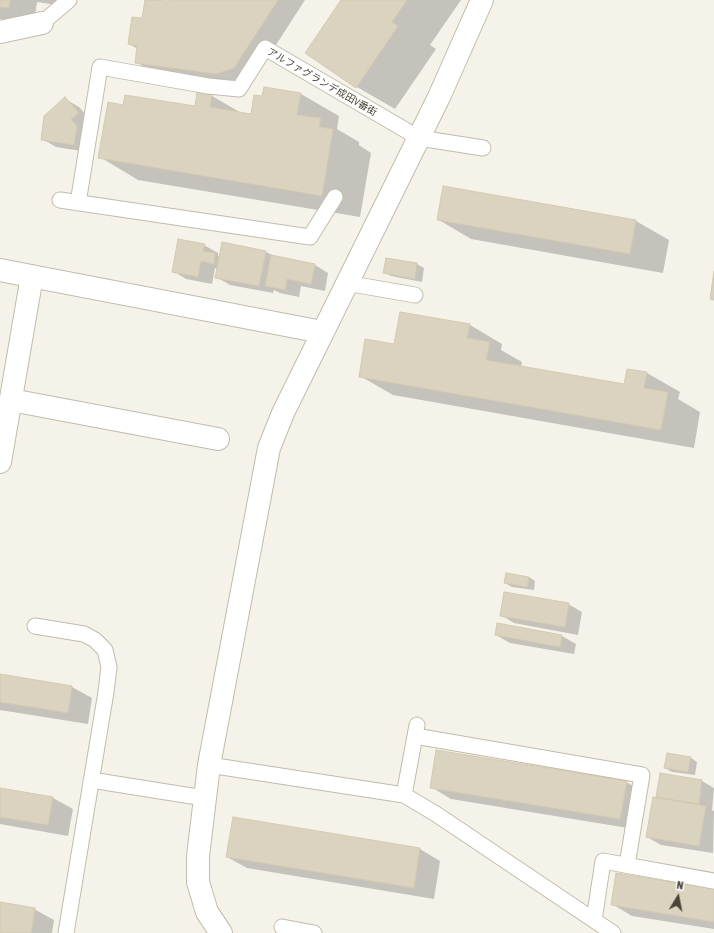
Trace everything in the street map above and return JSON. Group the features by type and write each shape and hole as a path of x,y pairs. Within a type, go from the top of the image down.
{"street":[{"path":"221,933 207,912 198,882 198,856 209,765 269,448 282,413 419,138 464,44 482,0"},
{"path":"0,32 42,23"},
{"path":"0,270 322,332"},
{"path":"0,462 32,276"},
{"path":"11,400 218,440"}],"lane":[{"path":"42,23 69,0"},
{"name":"アルファグランデ成田V番街","path":"78,203 100,67 208,86 239,89 265,48 419,138 483,148"},
{"path":"60,200 310,237 335,197"},
{"path":"346,282 415,295"},
{"path":"35,626 84,634 95,640 106,650 109,666 66,933"},
{"path":"404,795 416,731 642,775 626,865"},
{"path":"209,765 404,795 436,814 613,933"},
{"path":"91,780 204,798"},
{"path":"594,920 603,861 714,881"},
{"path":"282,927 314,933"}],"building":[{"path":"0,0 10,0 9,8 0,7"},
{"path":"145,0 278,0 234,68 216,74 135,63 137,46 128,44 132,17 142,18"},
{"path":"341,0 407,0 392,22 398,26 356,88 305,53"},
{"path":"264,87 301,93 297,115 321,118 319,127 333,129 322,196 98,158 108,102 123,105 125,95 195,106 197,92 212,95 210,107 251,114 254,95 262,96"},
{"path":"65,97 79,113 71,119 77,126 74,145 41,140 44,116"},
{"path":"443,186 636,220 630,254 437,220"},
{"path":"178,239 205,244 203,251 215,253 214,264 201,261 198,277 172,272"},
{"path":"222,242 266,251 259,286 215,278"},
{"path":"271,255 315,264 311,284 287,279 285,290 265,286"},
{"path":"386,258 417,263 415,279 383,273"},
{"path":"714,271 714,300 710,299"},
{"path":"400,312 470,324 467,338 490,342 486,360 624,384 627,369 647,372 644,388 668,392 661,430 359,377 365,339 394,344"},
{"path":"506,573 529,577 527,587 504,583"},
{"path":"504,592 569,603 565,627 500,616"},
{"path":"497,623 562,635 560,647 495,635"},
{"path":"0,674 72,686 68,713 0,702"},
{"path":"436,750 627,781 620,819 430,788"},
{"path":"667,753 691,757 688,772 664,768"},
{"path":"660,773 702,780 699,804 656,797"},
{"path":"0,788 53,797 48,825 0,817"},
{"path":"653,797 706,806 699,846 646,837"},
{"path":"233,817 420,848 414,888 226,857"},
{"path":"616,873 714,889 714,922 611,905"},
{"path":"0,902 35,908 31,933 0,933"}]}
